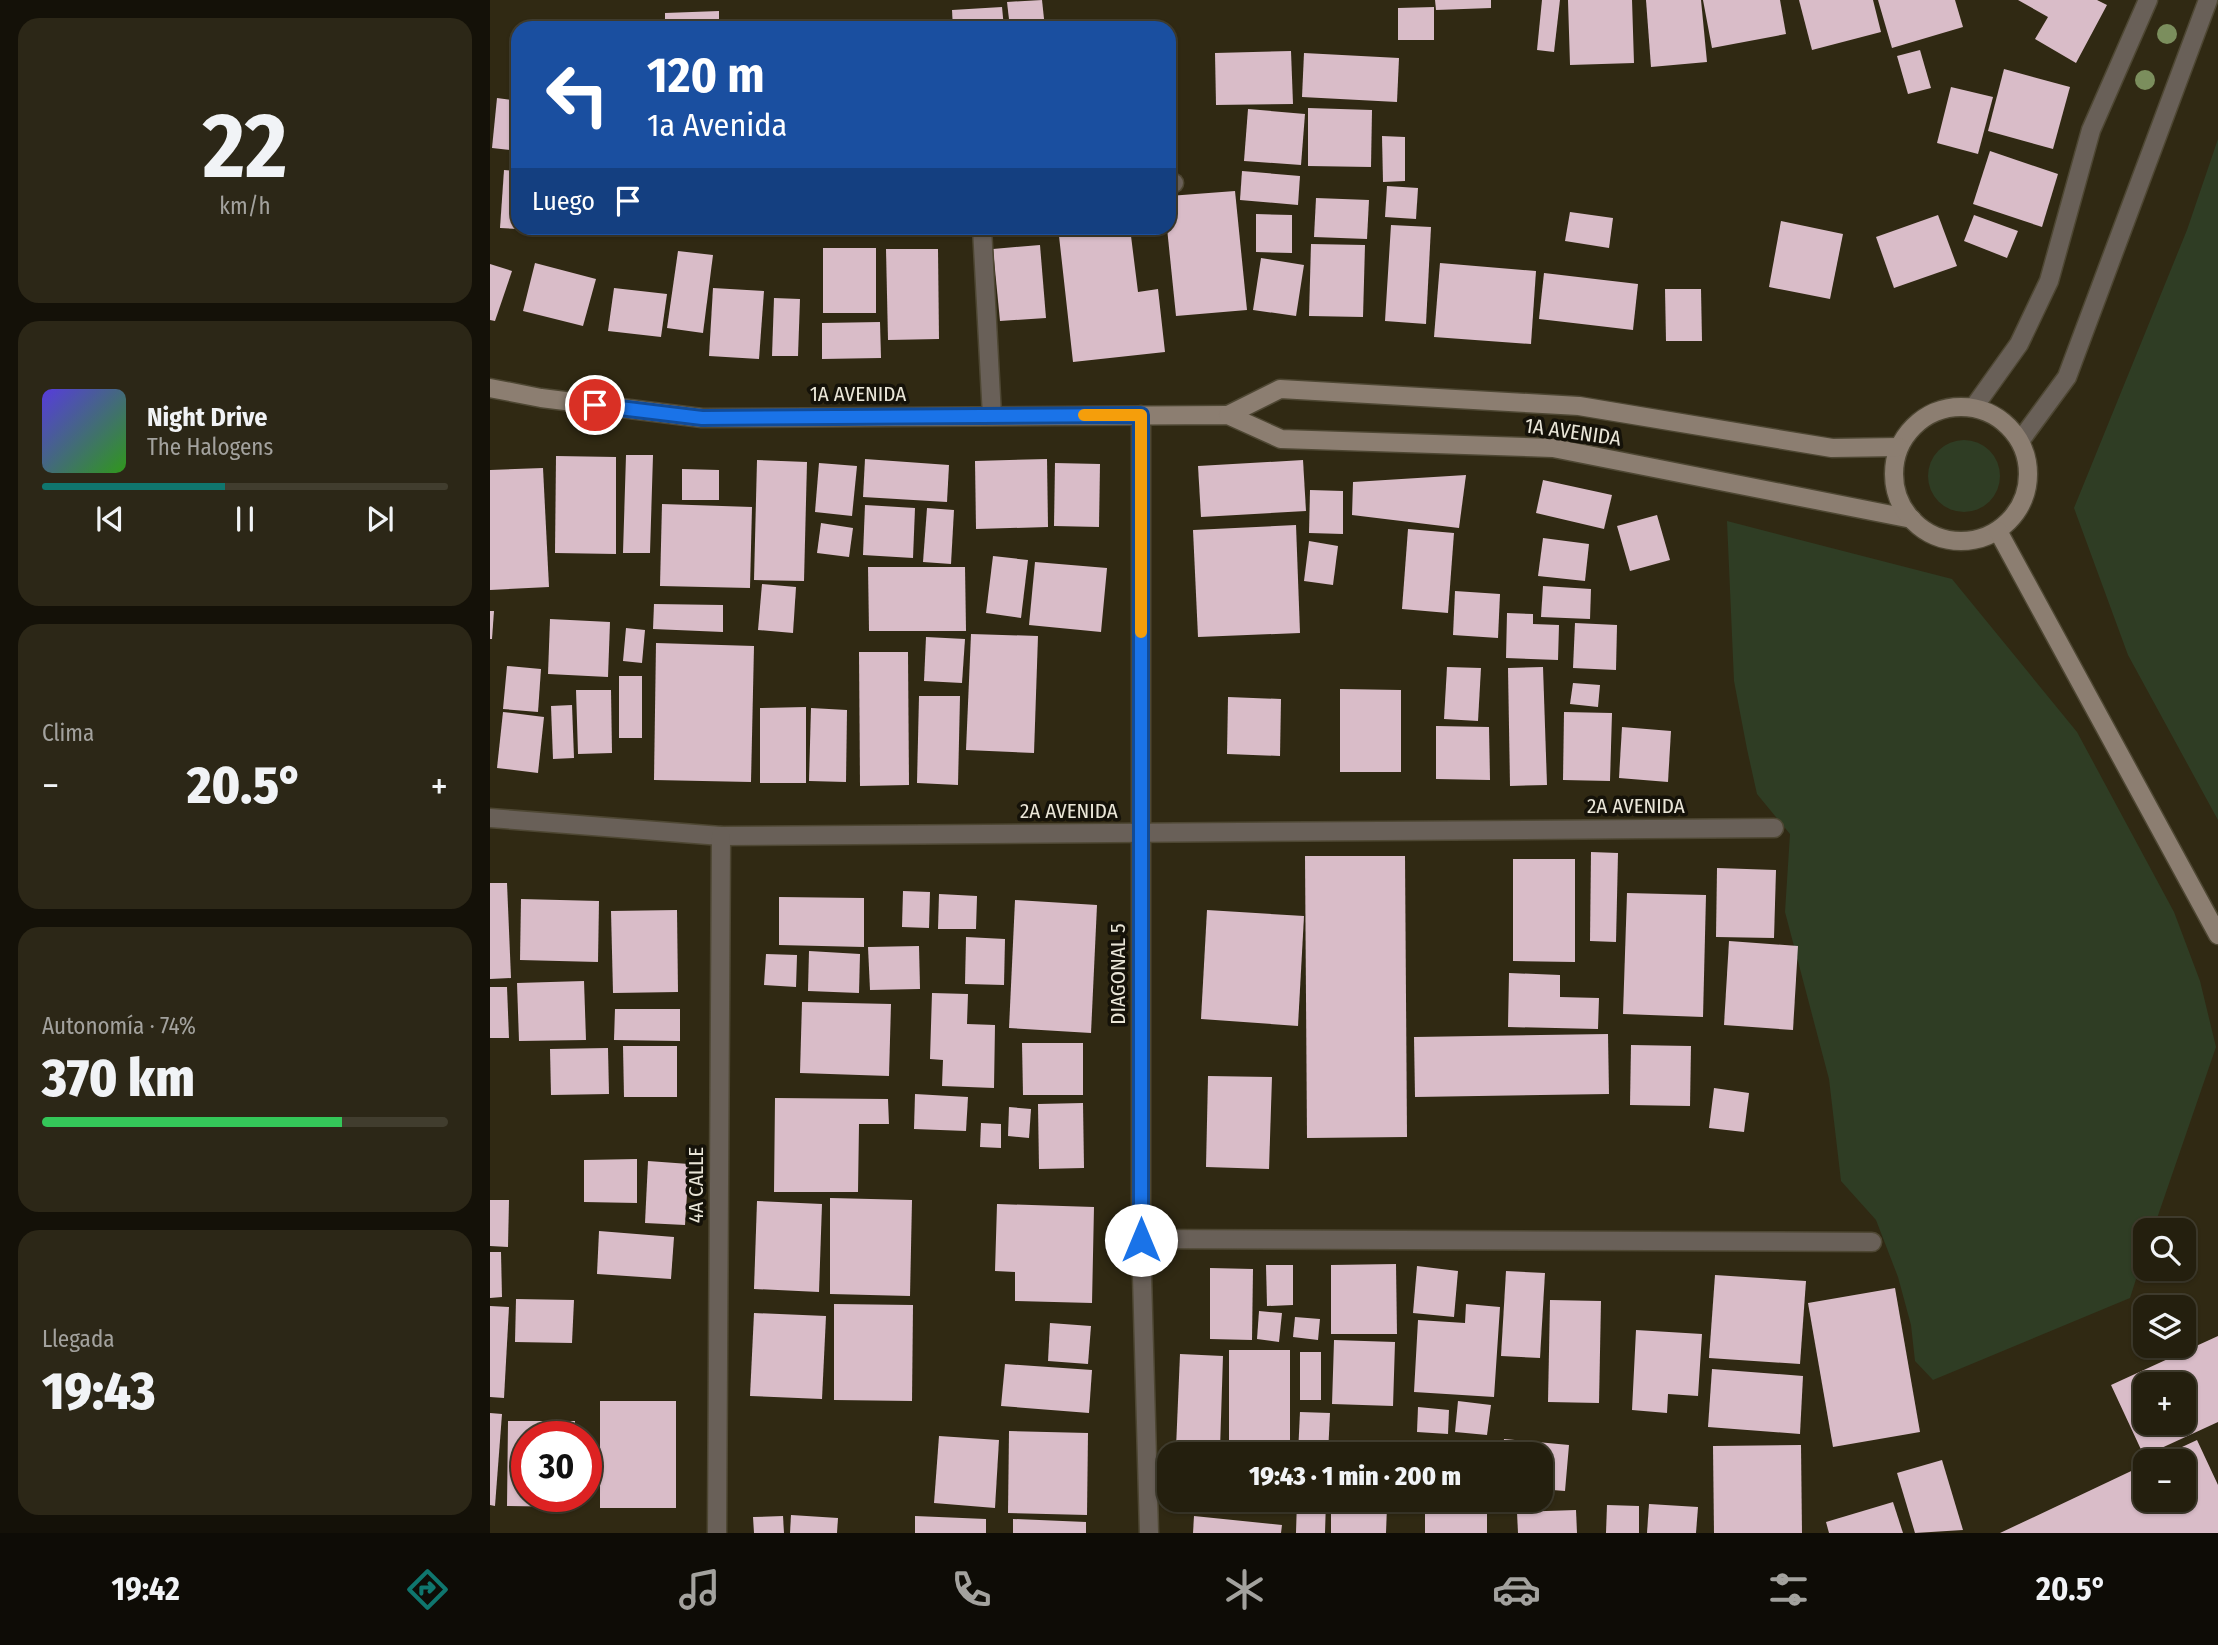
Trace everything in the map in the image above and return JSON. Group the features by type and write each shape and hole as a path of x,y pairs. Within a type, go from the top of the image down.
{"main road":[{"name":"1A AVENIDA","path":"490,388 541,398 702,418 1228,415 1281,439 1553,448 1912,519"},
{"name":"1A AVENIDA","path":"1228,415 1280,389 1580,405 1832,448 1899,447"},
{"path":"1951,407 1974,407 1992,413 2008,425 2020,441 2028,465 2026,490 2017,513 1998,531 1976,540 1953,541 1930,534 1912,519 1898,497 1894,472 1899,447 1912,428 1930,414 1951,407"},
{"path":"1998,531 2218,935"}],"street":[{"path":"1974,407 2019,344 2049,281 2091,130 2148,0"},
{"path":"2020,441 2067,377 2208,0"},
{"path":"982,235 992,416"},
{"name":"DIAGONAL 5","path":"1141,415 1141,1240 1149,1533"},
{"name":"2A AVENIDA","path":"490,818 721,836 1774,828"},
{"name":"4A CALLE","path":"718,1533 721,836"},
{"path":"1141,1240 1872,1242"}],"green space":[{"path":"2218,139 2218,820 2128,655 2074,508 2187,230"},
{"path":"1964,440 1984,446 1994,456 2000,476 1994,496 1984,506 1964,512 1944,506 1934,496 1928,476 1934,456 1944,446"},
{"path":"1727,521 1952,579 2077,732 2174,912 2200,981 2216,1047 2157,1218 2133,1218 2133,1281 2135,1281 2130,1298 1933,1380 1915,1361 1911,1325 1898,1277 1876,1220 1841,1181 1829,1079 1785,912 1790,834 1757,794 1734,681"}],"building":[{"path":"1042,0 1044,21 1009,21 1007,2"},
{"path":"1435,0 1491,0 1491,8 1436,10"},
{"path":"1542,0 1560,0 1554,52 1537,50"},
{"path":"1568,0 1632,0 1634,63 1570,65"},
{"path":"1646,0 1701,0 1707,62 1651,67"},
{"path":"1703,0 1780,0 1786,34 1712,48"},
{"path":"1799,0 1873,0 1881,32 1812,50"},
{"path":"1878,0 1955,0 1963,27 1892,48"},
{"path":"2018,0 2097,0 2107,5 2076,63 2035,39 2048,17"},
{"path":"1002,7 1003,21 953,21 952,10"},
{"path":"1434,7 1434,40 1398,40 1398,8"},
{"path":"719,11 719,21 665,21 665,13"},
{"path":"1920,50 1931,88 1908,94 1897,56"},
{"path":"1291,51 1293,104 1216,105 1215,53"},
{"path":"1304,53 1399,58 1397,102 1302,97"},
{"path":"2004,69 2070,87 2053,149 1988,131"},
{"path":"1951,87 1993,97 1978,154 1937,143"},
{"path":"497,98 511,100 511,150 492,148"},
{"path":"1308,108 1372,110 1371,167 1308,166"},
{"path":"1248,109 1305,114 1301,165 1244,161"},
{"path":"1382,136 1405,137 1405,181 1383,182"},
{"path":"1990,151 2058,174 2042,227 1973,204"},
{"path":"504,170 511,170 511,229 500,228"},
{"path":"1242,171 1300,176 1298,205 1240,200"},
{"path":"1387,186 1418,188 1416,219 1385,217"},
{"path":"1235,191 1247,310 1176,316 1168,235 1176,235 1176,195"},
{"path":"1316,198 1369,200 1367,239 1314,237"},
{"path":"1570,212 1613,218 1609,248 1565,241"},
{"path":"1256,214 1292,215 1292,253 1256,252"},
{"path":"1938,215 1957,266 1894,288 1876,237"},
{"path":"1974,215 2018,231 2007,258 1964,241"},
{"path":"1781,221 1843,234 1830,299 1769,287"},
{"path":"1391,225 1431,227 1426,324 1385,321"},
{"path":"1131,235 1138,292 1158,289 1165,352 1073,362 1059,236"},
{"path":"1311,244 1365,245 1363,317 1309,316"},
{"path":"1040,245 1046,318 1000,321 993,249"},
{"path":"823,248 876,248 876,313 823,313"},
{"path":"886,249 938,249 939,339 888,340"},
{"path":"678,251 713,255 703,333 667,328"},
{"path":"1261,258 1304,265 1296,316 1253,310"},
{"path":"535,263 596,279 583,326 523,311"},
{"path":"1440,263 1536,271 1531,344 1434,337"},
{"path":"490,264 512,271 495,321 490,320"},
{"path":"1544,273 1638,284 1633,330 1539,319"},
{"path":"614,288 667,294 661,337 608,331"},
{"path":"713,288 764,291 759,359 709,356"},
{"path":"1665,289 1701,289 1702,341 1666,341"},
{"path":"774,298 800,299 798,356 772,356"},
{"path":"880,322 881,358 822,359 822,323"},
{"path":"626,455 653,455 650,553 623,553"},
{"path":"556,456 616,457 616,554 555,553"},
{"path":"865,459 949,465 947,502 863,497"},
{"path":"1047,459 1048,527 976,529 975,461"},
{"path":"757,460 807,462 804,581 754,580"},
{"path":"1303,460 1306,511 1201,517 1198,466"},
{"path":"819,463 857,466 852,516 815,512"},
{"path":"1055,463 1100,464 1099,527 1054,526"},
{"path":"543,468 549,587 490,590 490,470"},
{"path":"682,469 719,470 719,500 682,500"},
{"path":"1466,475 1459,528 1352,515 1353,482"},
{"path":"1543,480 1612,495 1604,529 1536,513"},
{"path":"1310,490 1343,491 1343,534 1309,533"},
{"path":"662,504 752,507 750,588 660,586"},
{"path":"865,505 915,508 913,558 863,555"},
{"path":"927,508 954,510 951,564 923,562"},
{"path":"1657,515 1670,560 1630,571 1617,526"},
{"path":"821,523 853,528 849,557 817,553"},
{"path":"1296,525 1300,633 1198,637 1193,530"},
{"path":"1408,529 1454,533 1448,613 1402,609"},
{"path":"1543,538 1589,544 1585,581 1538,576"},
{"path":"1309,541 1338,546 1333,585 1304,581"},
{"path":"993,556 1028,560 1021,618 986,613"},
{"path":"1035,562 1107,568 1101,632 1029,625"},
{"path":"868,567 965,567 966,631 869,631"},
{"path":"762,584 796,587 793,633 758,630"},
{"path":"1543,586 1591,589 1590,619 1541,617"},
{"path":"1455,591 1500,594 1498,638 1453,635"},
{"path":"654,604 723,605 723,632 653,629"},
{"path":"490,611 494,611 492,639 490,639"},
{"path":"1507,613 1533,614 1533,624 1559,625 1558,660 1506,658"},
{"path":"550,619 610,622 608,677 548,674"},
{"path":"1575,623 1617,625 1616,670 1573,668"},
{"path":"626,628 645,630 642,663 623,661"},
{"path":"971,634 1038,636 1034,753 966,750"},
{"path":"926,637 965,639 962,683 924,681"},
{"path":"656,643 754,646 751,782 654,780"},
{"path":"859,652 908,652 909,785 860,786"},
{"path":"507,666 541,669 538,712 503,709"},
{"path":"1447,667 1481,668 1478,721 1444,719"},
{"path":"1543,667 1547,785 1510,786 1508,668"},
{"path":"619,676 642,676 642,738 619,738"},
{"path":"1573,683 1600,685 1598,707 1570,704"},
{"path":"1340,689 1401,690 1401,772 1340,772"},
{"path":"576,690 611,690 612,753 578,754"},
{"path":"919,696 960,696 958,785 917,783"},
{"path":"1228,697 1281,699 1280,756 1227,754"},
{"path":"572,705 574,758 553,759 551,706"},
{"path":"806,707 806,783 760,783 760,708"},
{"path":"811,708 847,710 846,782 809,781"},
{"path":"503,712 544,717 538,773 497,768"},
{"path":"1564,712 1612,713 1610,781 1563,780"},
{"path":"1436,726 1489,727 1490,780 1436,779"},
{"path":"1622,727 1671,731 1668,782 1619,778"},
{"path":"1591,852 1618,853 1616,942 1590,941"},
{"path":"1305,856 1405,856 1407,1137 1307,1138"},
{"path":"1513,859 1575,859 1575,962 1513,961"},
{"path":"1717,868 1776,870 1774,938 1716,937"},
{"path":"490,883 507,883 511,978 490,979"},
{"path":"903,891 930,892 929,928 902,927"},
{"path":"1627,893 1706,895 1703,1017 1623,1014"},
{"path":"939,894 977,896 976,929 938,929"},
{"path":"779,897 864,898 864,947 779,945"},
{"path":"521,899 599,901 598,962 520,960"},
{"path":"1015,900 1097,905 1091,1033 1009,1028"},
{"path":"677,910 678,992 613,993 611,911"},
{"path":"1207,910 1304,916 1298,1026 1201,1019"},
{"path":"966,937 1005,939 1004,985 965,984"},
{"path":"1729,941 1798,946 1793,1030 1724,1025"},
{"path":"919,946 920,989 870,990 868,947"},
{"path":"809,951 860,954 859,993 808,991"},
{"path":"766,954 797,955 796,987 764,985"},
{"path":"1509,973 1560,975 1560,997 1599,998 1598,1029 1508,1027"},
{"path":"584,981 586,1040 519,1041 517,983"},
{"path":"490,987 507,987 509,1038 490,1038"},
{"path":"932,993 968,994 967,1024 995,1025 994,1088 942,1086 943,1060 930,1059"},
{"path":"802,1002 891,1004 889,1076 800,1073"},
{"path":"615,1009 680,1009 680,1041 614,1040"},
{"path":"1608,1034 1609,1094 1415,1097 1414,1037"},
{"path":"1022,1043 1083,1043 1083,1095 1023,1095"},
{"path":"1631,1045 1691,1046 1690,1106 1630,1105"},
{"path":"623,1046 677,1046 677,1097 624,1097"},
{"path":"608,1048 609,1094 551,1095 550,1049"},
{"path":"1208,1076 1272,1077 1269,1169 1206,1167"},
{"path":"1714,1088 1749,1093 1744,1132 1709,1128"},
{"path":"915,1094 968,1097 966,1131 914,1129"},
{"path":"775,1098 888,1099 889,1124 859,1124 858,1192 774,1192"},
{"path":"1083,1103 1084,1168 1039,1169 1038,1104"},
{"path":"1009,1107 1031,1109 1029,1138 1008,1136"},
{"path":"981,1123 1001,1124 1001,1148 980,1147"},
{"path":"637,1159 637,1203 584,1202 584,1160"},
{"path":"648,1161 689,1164 685,1225 645,1223"},
{"path":"830,1198 912,1200 910,1296 830,1294"},
{"path":"490,1200 509,1200 508,1247 490,1246"},
{"path":"757,1201 822,1204 819,1292 754,1289"},
{"path":"997,1204 1094,1207 1092,1303 1015,1301 1015,1272 995,1271"},
{"path":"599,1231 674,1237 671,1279 597,1274"},
{"path":"490,1252 501,1252 502,1297 490,1298"},
{"path":"1396,1264 1397,1334 1331,1334 1331,1265"},
{"path":"1266,1265 1293,1265 1293,1305 1267,1306"},
{"path":"1417,1266 1458,1271 1454,1317 1413,1313"},
{"path":"1210,1268 1253,1269 1252,1340 1210,1339"},
{"path":"1506,1271 1545,1273 1540,1358 1501,1356"},
{"path":"1715,1275 1806,1281 1800,1364 1709,1358"},
{"path":"1895,1288 1920,1432 1833,1447 1808,1303"},
{"path":"516,1299 574,1300 572,1343 515,1342"},
{"path":"1550,1300 1601,1301 1599,1403 1548,1402"},
{"path":"834,1304 913,1305 912,1401 834,1400"},
{"path":"1466,1304 1500,1307 1494,1397 1414,1392 1418,1320 1465,1323"},
{"path":"490,1306 509,1307 504,1398 490,1397"},
{"path":"1259,1311 1282,1313 1279,1342 1257,1339"},
{"path":"754,1313 826,1316 822,1399 750,1396"},
{"path":"1295,1317 1320,1319 1318,1340 1293,1337"},
{"path":"1050,1323 1091,1326 1088,1364 1048,1361"},
{"path":"1636,1330 1702,1334 1698,1396 1668,1394 1667,1413 1632,1410"},
{"path":"2218,1336 2218,1422 2196,1432 2196,1372 2139,1372 2170,1358 2196,1358 2196,1346"},
{"path":"1334,1340 1395,1342 1393,1406 1332,1404"},
{"path":"1229,1350 1290,1350 1290,1442 1229,1442"},
{"path":"1300,1352 1321,1352 1321,1400 1300,1400"},
{"path":"1180,1354 1223,1356 1220,1442 1176,1442"},
{"path":"1005,1364 1092,1370 1089,1413 1001,1406"},
{"path":"1712,1369 1803,1376 1800,1434 1708,1427"},
{"path":"2133,1375 2133,1432 2111,1385"},
{"path":"600,1401 676,1401 676,1508 602,1508"},
{"path":"1458,1401 1491,1405 1487,1435 1455,1432"},
{"path":"1418,1407 1449,1410 1448,1434 1417,1432"},
{"path":"1300,1412 1330,1413 1329,1442 1299,1442"},
{"path":"490,1413 502,1414 495,1506 490,1505"},
{"path":"508,1421 511,1421 511,1506 507,1506"},
{"path":"1009,1431 1088,1433 1087,1515 1008,1513"},
{"path":"2134,1435 2190,1435 2159,1449 2141,1449"},
{"path":"939,1436 999,1440 995,1508 934,1503"},
{"path":"1504,1439 1536,1442 1504,1442"},
{"path":"2197,1440 2218,1485 2218,1533 2000,1533 2133,1470 2133,1512 2196,1512 2196,1449 2178,1449"},
{"path":"1553,1444 1569,1445 1565,1491 1553,1490"},
{"path":"1801,1445 1802,1533 1714,1533 1713,1446"},
{"path":"1942,1460 1963,1530 1915,1533 1897,1473"},
{"path":"1893,1502 1903,1533 1829,1533 1826,1522"},
{"path":"1649,1504 1698,1507 1696,1533 1647,1533"},
{"path":"1607,1505 1639,1506 1639,1533 1606,1533"},
{"path":"1576,1510 1577,1533 1518,1533 1517,1512"},
{"path":"1210,1512 1253,1512 1253,1514"},
{"path":"1297,1512 1326,1512 1325,1533 1296,1533"},
{"path":"1331,1512 1387,1512 1386,1533 1331,1533"},
{"path":"1425,1512 1487,1512 1487,1533 1425,1533"},
{"path":"791,1515 838,1518 837,1533 790,1533"},
{"path":"783,1516 784,1533 754,1533 753,1517"},
{"path":"915,1516 986,1519 986,1533 915,1533"},
{"path":"1194,1516 1282,1525 1281,1533 1193,1533"},
{"path":"1013,1519 1086,1522 1086,1533 1013,1533"}],"slow traffic":[{"path":"1084,415 1141,415 1141,632"}],"route":[{"path":"595,405 702,418 1141,415 1141,1240"}]}
